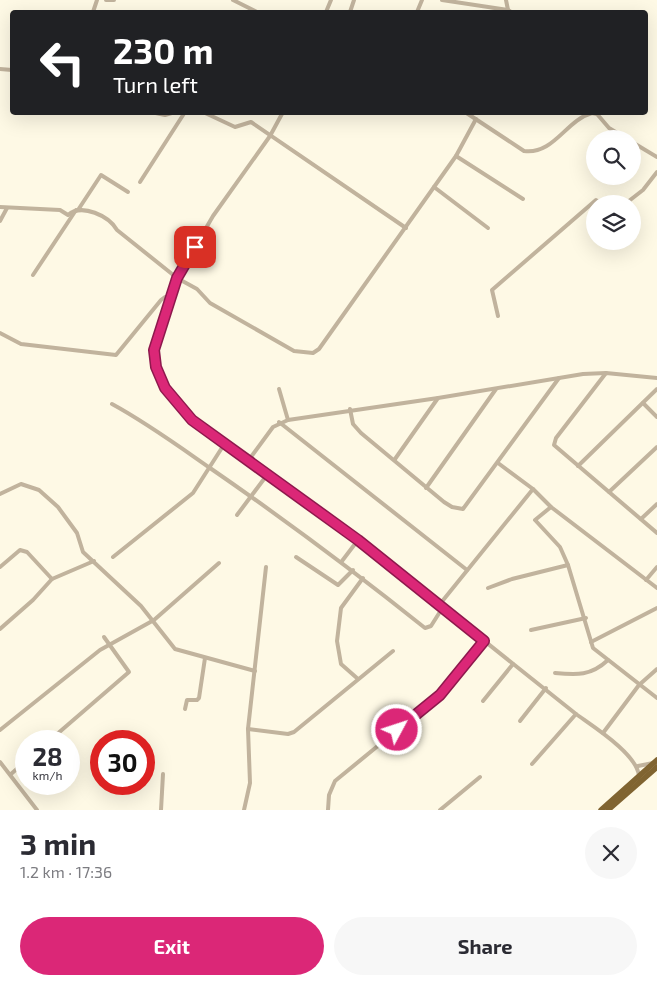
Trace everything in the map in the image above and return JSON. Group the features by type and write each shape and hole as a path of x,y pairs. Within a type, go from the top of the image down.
{"highway":[{"path":"608,810 656,763"},
{"path":"601,810 639,776 649,770"}],"street":[{"path":"106,0 114,0"},
{"path":"233,0 253,10"},
{"path":"442,0 504,10"},
{"path":"140,182 183,115"},
{"path":"209,115 235,127 251,122 406,228"},
{"path":"281,115 270,136 213,216 177,278 154,350 156,367 165,388 192,420 358,540 513,664 546,688 576,714 603,733 638,766 639,776"},
{"path":"470,115 521,150 530,152 545,147 586,115"},
{"path":"574,123 580,115"},
{"path":"599,115 612,130"},
{"path":"0,206 6,208 60,210 68,215 77,210 99,214 110,221 117,230 177,278 196,289 210,303 294,350 313,353 319,349 406,228 456,156 476,119"},
{"path":"641,147 657,157"},
{"path":"456,156 523,199"},
{"path":"637,195 657,172"},
{"path":"33,275 101,175 128,192"},
{"path":"434,187 488,228"},
{"path":"0,221 6,208"},
{"path":"498,316 492,290 586,209"},
{"path":"0,333 21,344 116,355 161,300 165,297 170,298"},
{"path":"606,373 554,442 557,448 657,533"},
{"path":"248,461 268,432 279,422 288,420 560,378 606,373 657,378"},
{"path":"350,410 356,428 395,459 426,488 452,507 462,508 498,463 560,378"},
{"path":"279,389 288,420"},
{"path":"426,488 496,389"},
{"path":"578,466 657,389"},
{"path":"395,459 438,398"},
{"path":"643,403 657,417"},
{"path":"112,404 167,436 252,496 342,561 426,628 431,626 441,606 467,570 533,489"},
{"path":"279,422 467,570"},
{"path":"114,557 193,493 225,443"},
{"path":"609,492 657,447"},
{"path":"498,463 533,489 551,507 657,588"},
{"path":"237,515 267,474"},
{"path":"0,494 21,484 38,490 68,520 77,532 81,550 154,620 175,649 255,671"},
{"path":"642,520 657,504"},
{"path":"551,507 535,520 560,547 568,564 586,618 593,648 657,698"},
{"path":"342,561 358,540"},
{"path":"0,567 20,550 27,552 52,580"},
{"path":"296,557 338,585 353,570"},
{"path":"0,629 33,600 52,580 94,561"},
{"path":"0,730 109,644 154,620 219,563"},
{"path":"488,588 512,579 568,564"},
{"path":"244,810 250,783 248,729 266,567"},
{"path":"646,580 657,568"},
{"path":"358,679 341,664 337,641 341,608 363,578"},
{"path":"592,642 657,608"},
{"path":"531,630 586,618"},
{"path":"62,730 129,672 104,637"},
{"path":"328,810 329,795 336,781 440,695 484,641"},
{"path":"248,729 288,734 294,732 393,651"},
{"path":"185,708 187,700 199,698 206,658"},
{"path":"554,673 583,675 590,673 608,660"},
{"path":"483,701 513,664"},
{"path":"603,733 639,685 657,669"},
{"path":"520,721 546,688"},
{"path":"532,764 576,714"},
{"path":"0,762 11,774 18,788 37,810"},
{"path":"638,766 656,763"},
{"path":"11,774 15,771"},
{"path":"161,810 163,774"},
{"path":"440,810 480,777"}],"route":[{"path":"195,247 177,278 154,350 153,356 156,367 165,388 192,420 358,540 484,641 440,695 397,730"}]}
